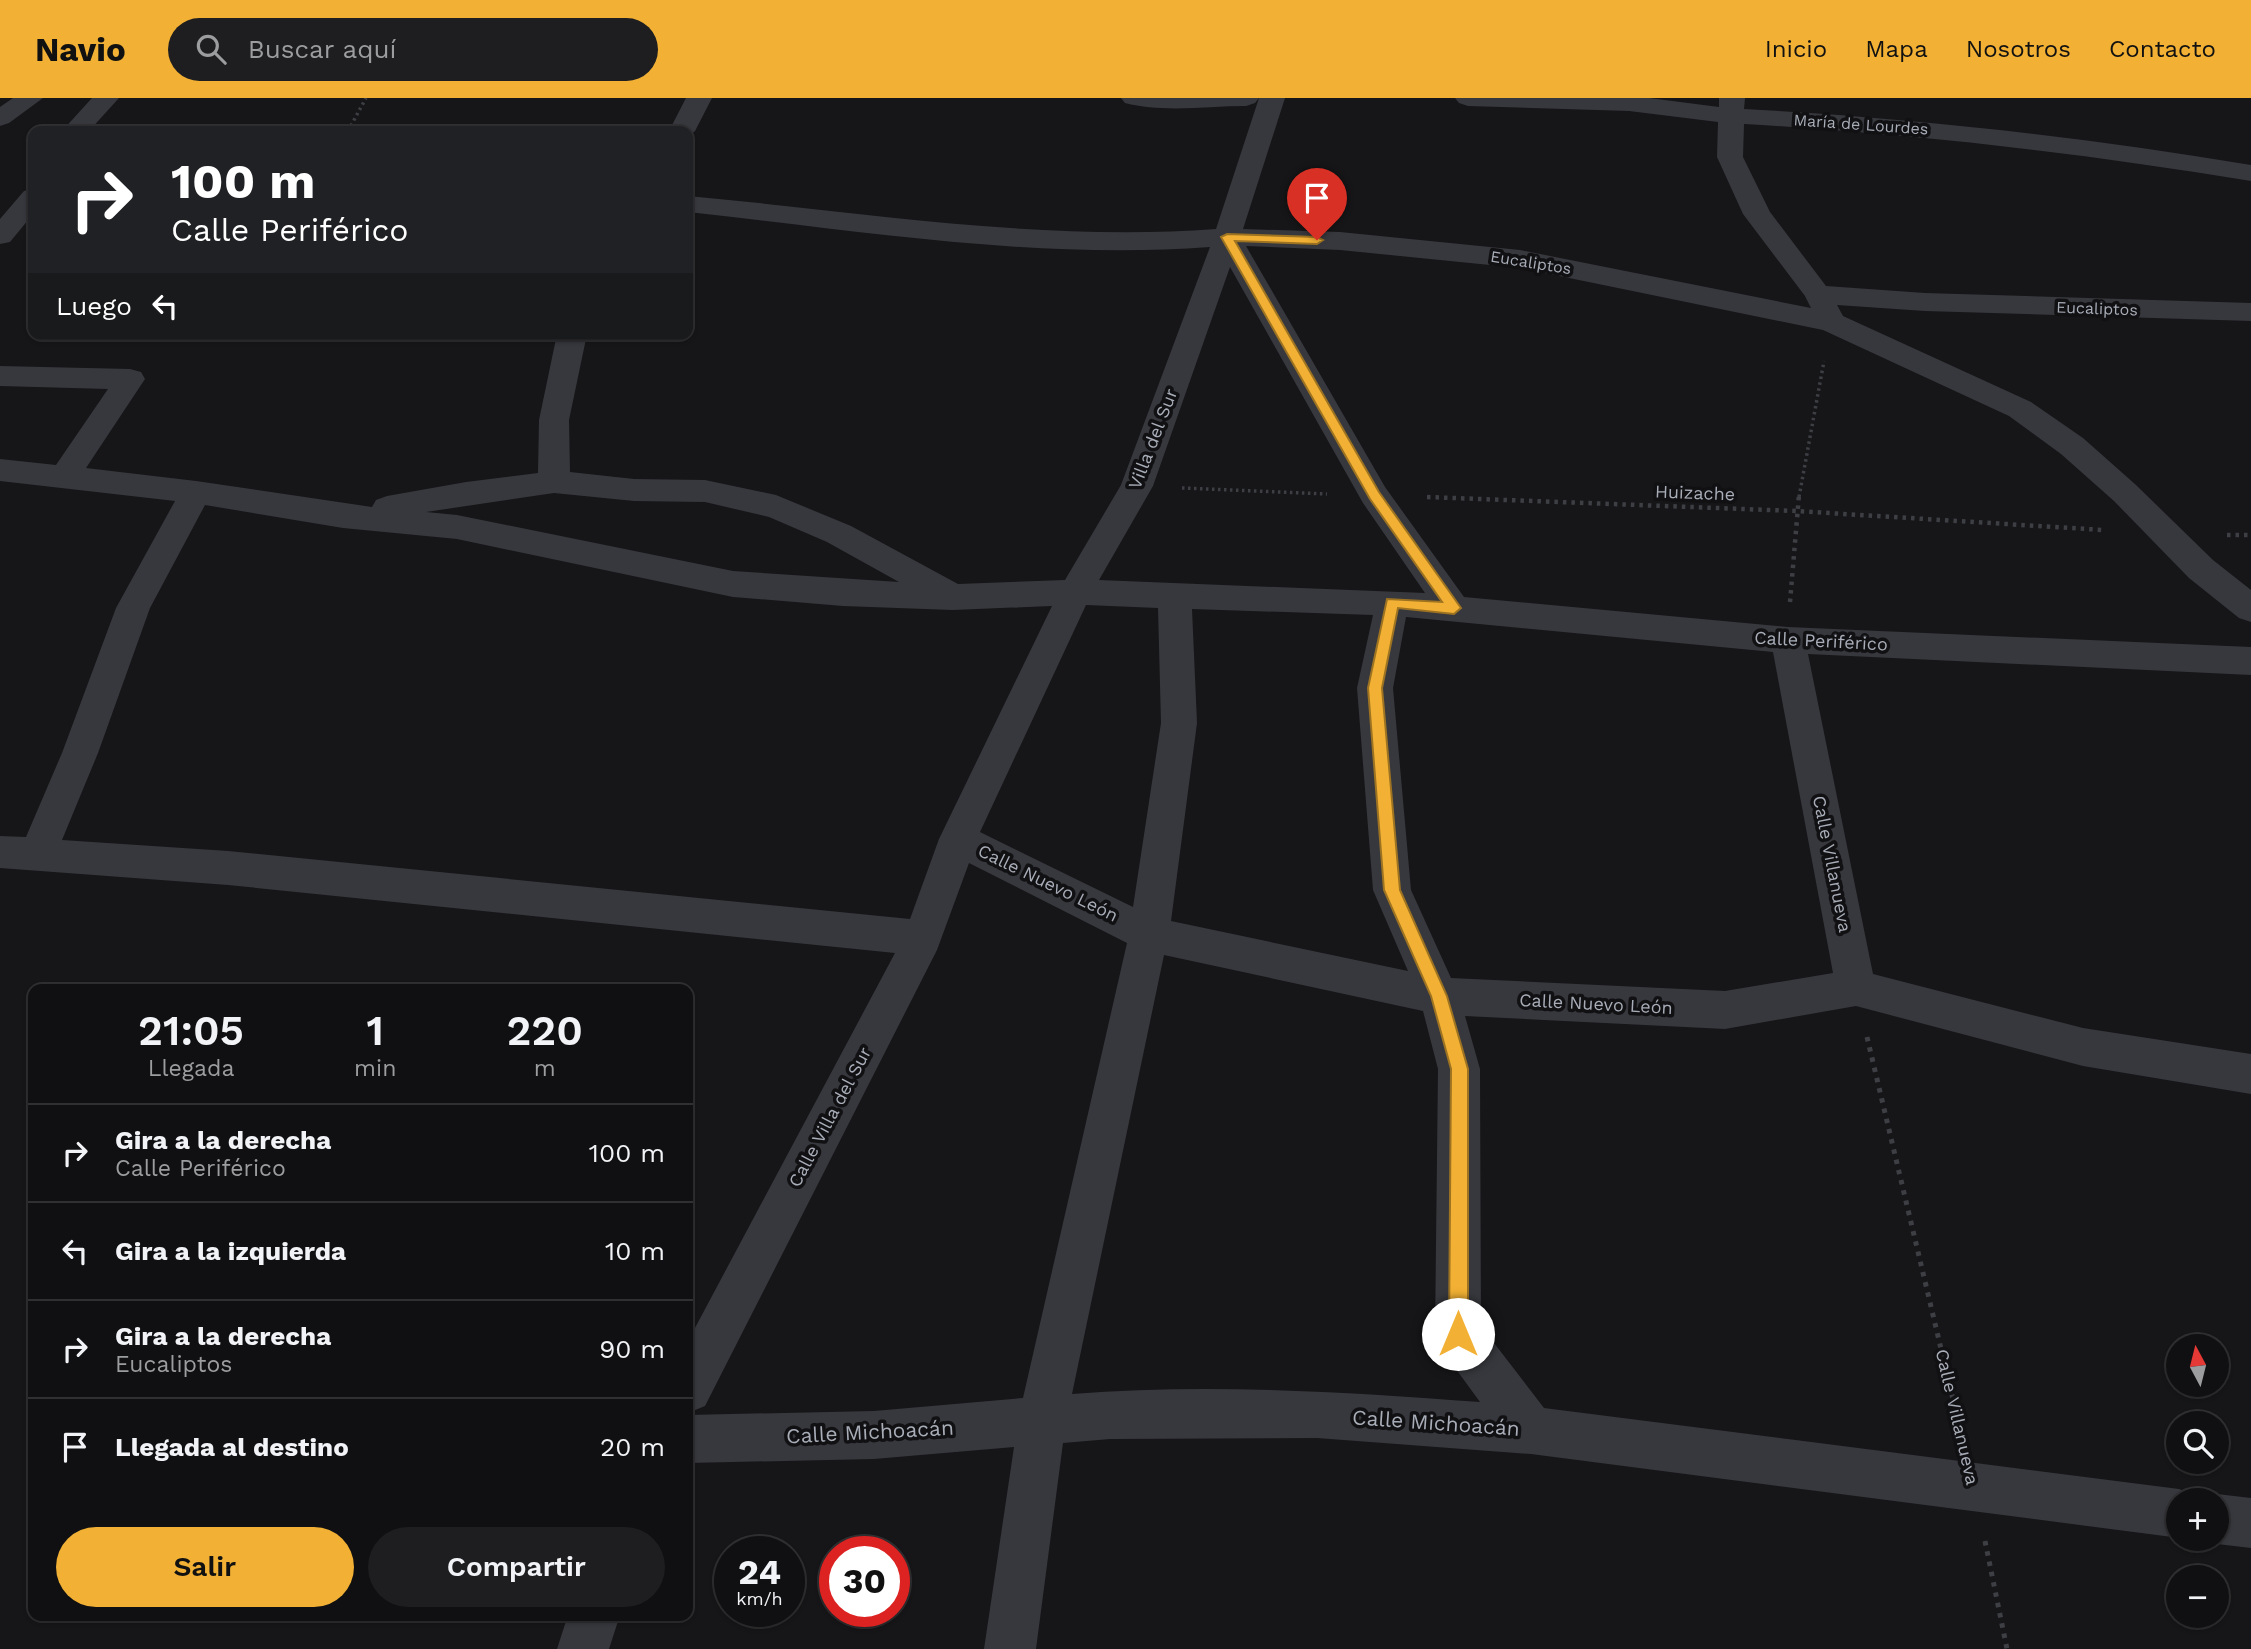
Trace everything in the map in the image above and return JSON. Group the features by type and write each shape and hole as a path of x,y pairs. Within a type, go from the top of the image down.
{"street":[{"path":"0,118 30,98"},
{"path":"80,126 106,98"},
{"path":"685,126 699,98"},
{"path":"1134,98 1247,98"},
{"name":"Villa del Sur","path":"958,839 1075,592 1137,486 1227,237 1272,98"},
{"name":"María de Lourdes","path":"1468,98 1628,101 1732,107 1990,135 2143,155 2251,173"},
{"path":"1732,107 1730,157 1757,214 1818,294 1831,322"},
{"path":"0,236 28,203"},
{"name":"Eucaliptos","path":"693,205 989,237 1147,242 1227,237 1340,241 1520,259 1831,322 2020,409 2072,446 2200,569 2251,609"},
{"path":"1227,237 1374,495 1454,608"},
{"name":"Eucaliptos","path":"1818,294 1925,302 2251,312"},
{"path":"554,482 554,420 571,340"},
{"path":"0,376 130,379 64,477"},
{"name":"Calle Periférico","path":"0,470 196,492 343,516 457,527 733,584 843,593 953,597 1075,592 1392,603 1787,640 2251,661"},
{"path":"343,516 466,493 554,482 634,490 705,491 776,507 839,534 953,597"},
{"path":"38,853 80,753 133,608 196,492"},
{"path":"1010,1649 1042,1421 1149,934 1179,723 1175,594"},
{"path":"1392,603 1375,688 1392,890 1439,996 1460,1069 1458,1334 1531,1430"},
{"name":"Calle Villanueva","path":"1787,640 1856,988"},
{"name":"Calle Nuevo León","path":"958,839 1149,934 1439,996 1725,1010 1856,988 2083,1047 2251,1074"},
{"name":"Calle Villa del Sur","path":"693,1379 923,938 958,839"},
{"path":"0,852 255,870 923,938"},
{"name":"Calle Michoacán","path":"693,1439 874,1435 1111,1415 1317,1413 1531,1430 2166,1512"},
{"path":"2229,1520 2251,1523"},
{"path":"583,1649 592,1621"}],"path":[{"path":"351,126 366,98"},
{"path":"1787,640 1796,511 1831,322"},
{"name":"Huizache","path":"1137,486 1796,511 2165,534 2251,535"},
{"name":"Calle Villanueva","path":"1856,988 1974,1487 2007,1649"}],"route":[{"path":"1317,240 1227,237 1374,495 1454,608 1392,603 1375,688 1392,890 1439,996 1460,1069 1458,1334"}]}
